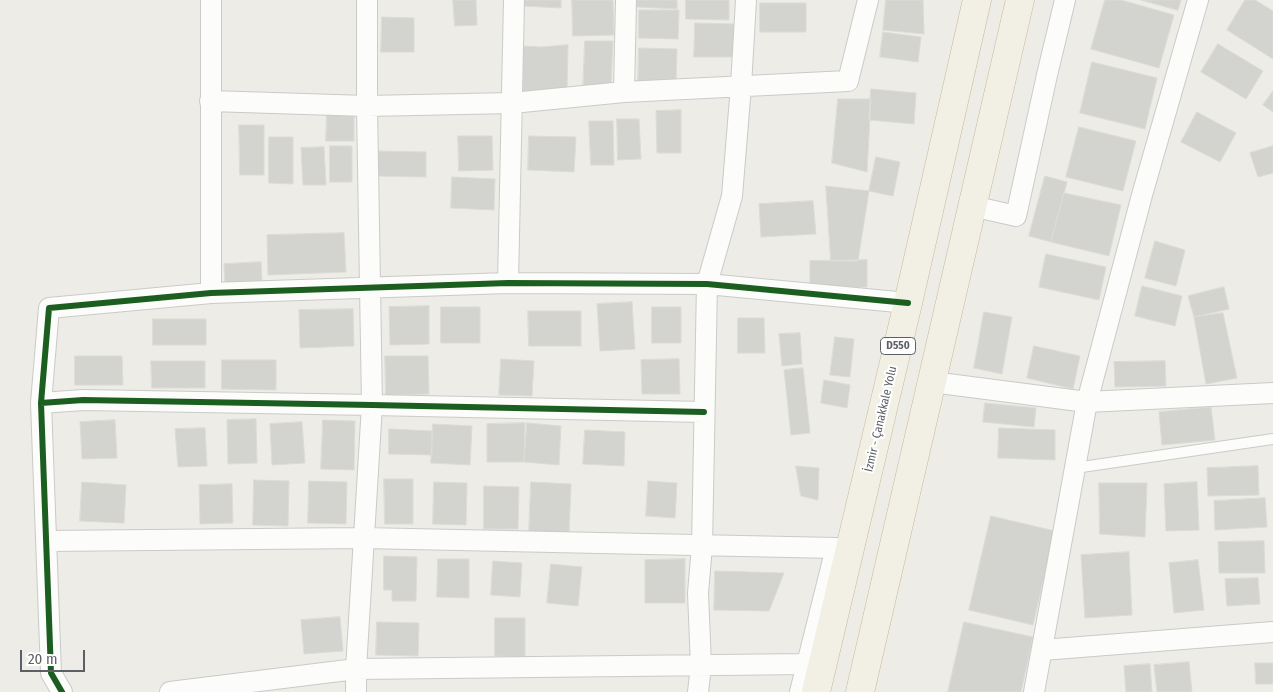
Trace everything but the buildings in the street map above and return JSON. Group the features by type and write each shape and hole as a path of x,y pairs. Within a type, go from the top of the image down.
{"highway":[{"name":"İzmir - Çanakkale Yolu","path":"816,692 977,0"},
{"path":"860,692 1020,0"}],"street":[{"path":"211,0 211,293"},
{"path":"356,692 372,405 367,0"},
{"path":"508,283 514,0"},
{"path":"624,92 626,0"},
{"path":"698,692 701,666 698,592 702,546 707,284 732,196 742,86 746,0"},
{"path":"210,100 367,106 512,103 624,92 848,81 868,0"},
{"path":"972,206 1016,216 1065,0"},
{"path":"1034,692 1087,402 1142,194 1198,0"},
{"path":"62,692 50,673 40,403 49,308 211,293 508,283 707,284 908,303"},
{"path":"932,382 1087,402 1273,393"},
{"path":"40,403 82,400 704,412"},
{"path":"46,541 364,538 836,548 800,692"},
{"path":"1042,650 1273,632"},
{"path":"170,692 356,669 807,664"}],"lane":[{"path":"1075,468 1273,439"}],"cycle path":[{"path":"41,403 49,308 211,293 508,283 707,284 908,303"},
{"path":"62,692 51,673 41,403 83,400 704,412"}]}
